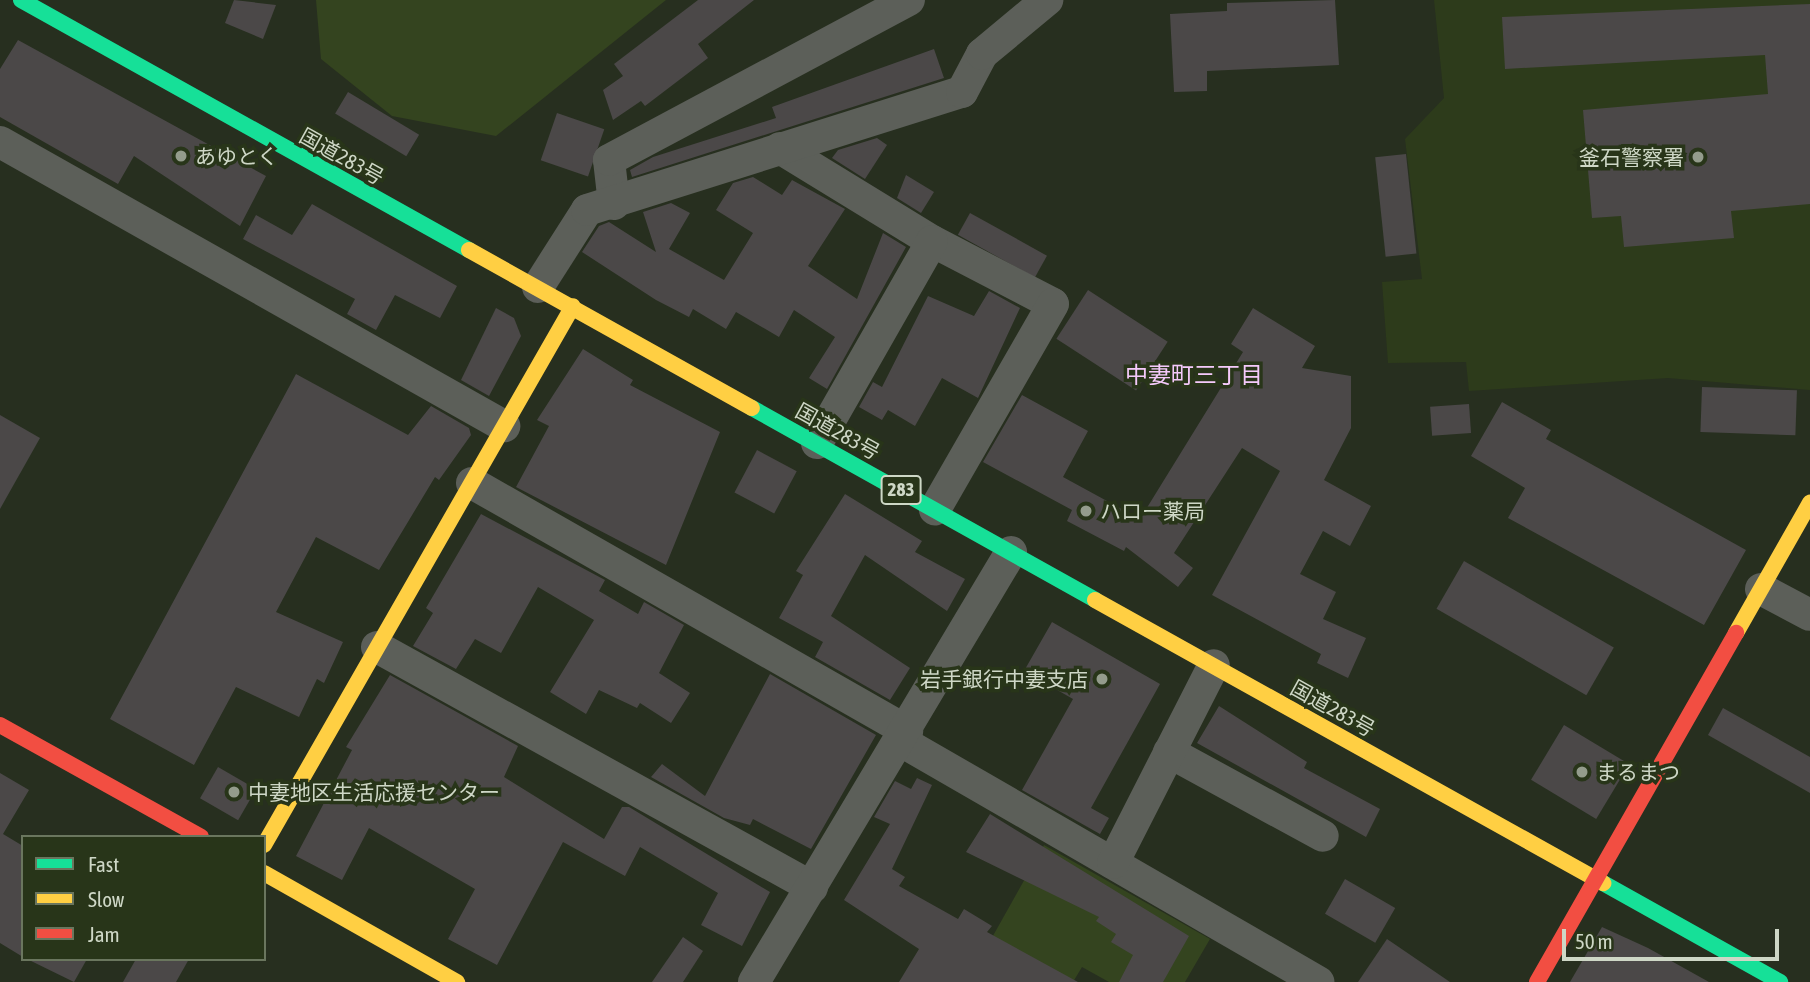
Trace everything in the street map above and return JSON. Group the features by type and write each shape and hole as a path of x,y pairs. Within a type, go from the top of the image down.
{"main road":[{"name":"国道283号","path":"21,0 1780,982"},
{"path":"266,841 573,306"},
{"path":"1537,982 1810,503"},
{"path":"0,725 197,835"},
{"path":"266,874 457,982"}],"street":[{"path":"614,204 609,160 909,0"},
{"path":"538,287 587,210 614,204 962,92 982,54 1047,0"},
{"path":"0,142 504,426"},
{"path":"780,149 932,241 1052,304 935,509"},
{"path":"817,443 932,241"},
{"path":"472,483 1319,982"},
{"path":"754,982 1012,552"},
{"path":"1761,589 1810,615"},
{"path":"377,647 812,887"},
{"path":"1113,863 1214,665"},
{"path":"1170,752 1323,836"}],"shaded area":[{"path":"316,0 666,0 496,136 392,116 321,59"},
{"path":"1434,0 1810,0 1810,390 1668,378 1469,391 1466,362 1388,363 1382,282 1422,279 1405,139 1444,98"},
{"path":"1044,845 1210,939 1185,982 1109,982 1082,967 1073,982 967,982"}],"building":[{"path":"234,0 276,5 263,39 225,23"},
{"path":"698,0 754,0 698,44 708,58 645,106 641,101 613,120 603,90 623,76 614,64"},
{"path":"1335,0 1339,65 1207,71 1207,91 1174,92 1170,14 1227,11 1227,3"},
{"name":"釜石警察署","path":"1810,4 1810,204 1731,211 1734,238 1624,247 1621,216 1592,218 1583,110 1768,94 1765,55 1505,69 1502,17"},
{"path":"18,40 266,176 240,226 134,156 118,184 0,117 0,69"},
{"path":"934,49 944,78 632,177 630,170 653,157 776,118 772,107"},
{"path":"348,92 419,135 406,156 335,113"},
{"path":"557,113 604,129 588,177 541,160"},
{"path":"877,138 887,145 865,179 832,158 838,150"},
{"path":"1406,154 1416,253 1386,257 1375,157"},
{"path":"906,175 934,192 921,213 897,198"},
{"path":"753,177 782,195 792,180 845,209 808,266 857,299 883,233 906,247 827,389 809,378 835,337 794,310 779,337 736,312 726,329 693,309 689,317 656,300 582,252 599,226 609,222 656,252 643,212 671,203 690,213 669,249 724,280 753,233 716,210 733,183"},
{"path":"312,204 457,286 440,318 395,295 376,330 347,314 355,299 243,239 256,215 292,235"},
{"path":"970,213 1047,256 1035,278 958,235"},
{"path":"1088,290 1168,342 1136,390 1056,339"},
{"path":"989,291 1020,308 978,398 942,378 915,426 888,410 882,420 859,407 873,382 882,387 928,296 974,316"},
{"path":"496,308 514,318 521,336 489,396 461,380"},
{"path":"1253,308 1315,346 1302,368 1351,376 1351,428 1324,480 1371,506 1350,546 1323,531 1300,574 1336,592 1323,619 1366,638 1348,678 1317,663 1321,654 1212,595 1280,471 1242,448 1174,553 1193,568 1178,587 1126,547 1124,551 1067,521 1072,510 983,462 1022,395 1088,431 1063,477 1140,519 1243,352 1231,344"},
{"path":"583,349 633,380 630,385 720,432 666,565 516,487 549,426 537,420"},
{"path":"296,374 408,435 431,406 469,428 471,435 439,480 435,477 379,570 316,537 276,612 343,642 324,683 317,679 299,717 236,687 194,765 110,719"},
{"path":"1702,387 1797,390 1795,435 1700,432"},
{"path":"1502,402 1551,430 1546,439 1746,550 1704,625 1508,518 1525,488 1471,456"},
{"path":"1469,404 1471,433 1432,436 1430,407"},
{"path":"0,415 40,438 0,509"},
{"path":"757,450 797,471 774,514 734,492"},
{"path":"845,494 922,541 915,552 965,579 947,611 865,555 831,616 910,668 890,700 815,657 823,642 779,618 803,575 796,571"},
{"path":"481,514 605,580 599,591 638,614 644,602 684,625 659,673 690,693 671,723 640,703 637,708 599,690 586,714 550,692 594,620 538,587 501,653 475,639 456,669 413,646 433,613 426,608"},
{"path":"1464,561 1614,648 1586,695 1436,609"},
{"path":"1052,622 1160,684 1091,808 1109,818 1100,834 1022,790 1073,699 1024,671"},
{"path":"770,674 876,735 811,849 753,819 750,825 724,818 651,777 662,764 705,796"},
{"path":"390,675 518,746 504,777 604,839 622,807 629,807 770,892 742,946 701,925 718,893 640,847 625,876 563,842 497,965 448,939 475,889 369,828 342,880 296,856 352,750 346,747"},
{"path":"1219,706 1307,762 1304,768 1380,809 1366,837 1197,743"},
{"path":"1723,708 1810,757 1810,793 1708,735"},
{"path":"1564,725 1629,764 1596,819 1531,780"},
{"path":"218,767 256,789 238,820 200,798"},
{"path":"0,773 29,790 3,834 21,845 21,956 0,943"},
{"path":"917,778 932,785 892,869 905,877 899,886 958,919 964,909 992,926 987,932 1078,982 899,982 919,949 844,900 890,824 874,817 895,781 911,789"},
{"path":"990,814 1189,936 1163,982 1119,982 1133,955 1111,942 1116,934 1096,921 1099,917 966,852"},
{"path":"1345,879 1395,908 1375,943 1325,914"},
{"path":"1602,927 1648,948 1709,982 1570,982"},
{"path":"683,937 703,951 683,982 652,982"},
{"path":"1387,939 1450,982 1358,982"},
{"path":"31,961 86,961 74,982"},
{"path":"135,961 188,961 176,982 123,982"}],"traffic: fast":[{"path":"21,0 469,250"},
{"path":"752,408 1095,600"},
{"path":"1603,883 1780,982"}],"traffic: slow":[{"path":"469,250 752,408"},
{"path":"266,842 573,306"},
{"path":"1736,633 1810,503"},
{"path":"1095,600 1603,883"},
{"path":"266,874 457,982"}],"traffic: jam":[{"path":"1537,982 1736,633"},
{"path":"0,725 197,835"}],"place":[{"name":"あゆとく","path":"181,156"},
{"name":"釜石警察署","path":"1698,157"},
{"name":"ハロー薬局","path":"1086,511"},
{"name":"岩手銀行中妻支店","path":"1102,679"},
{"name":"まるまつ","path":"1582,772"},
{"name":"中妻地区生活応援センター","path":"234,792"}],"district":[{"name":"中妻町三丁目","path":"1194,375"}]}
